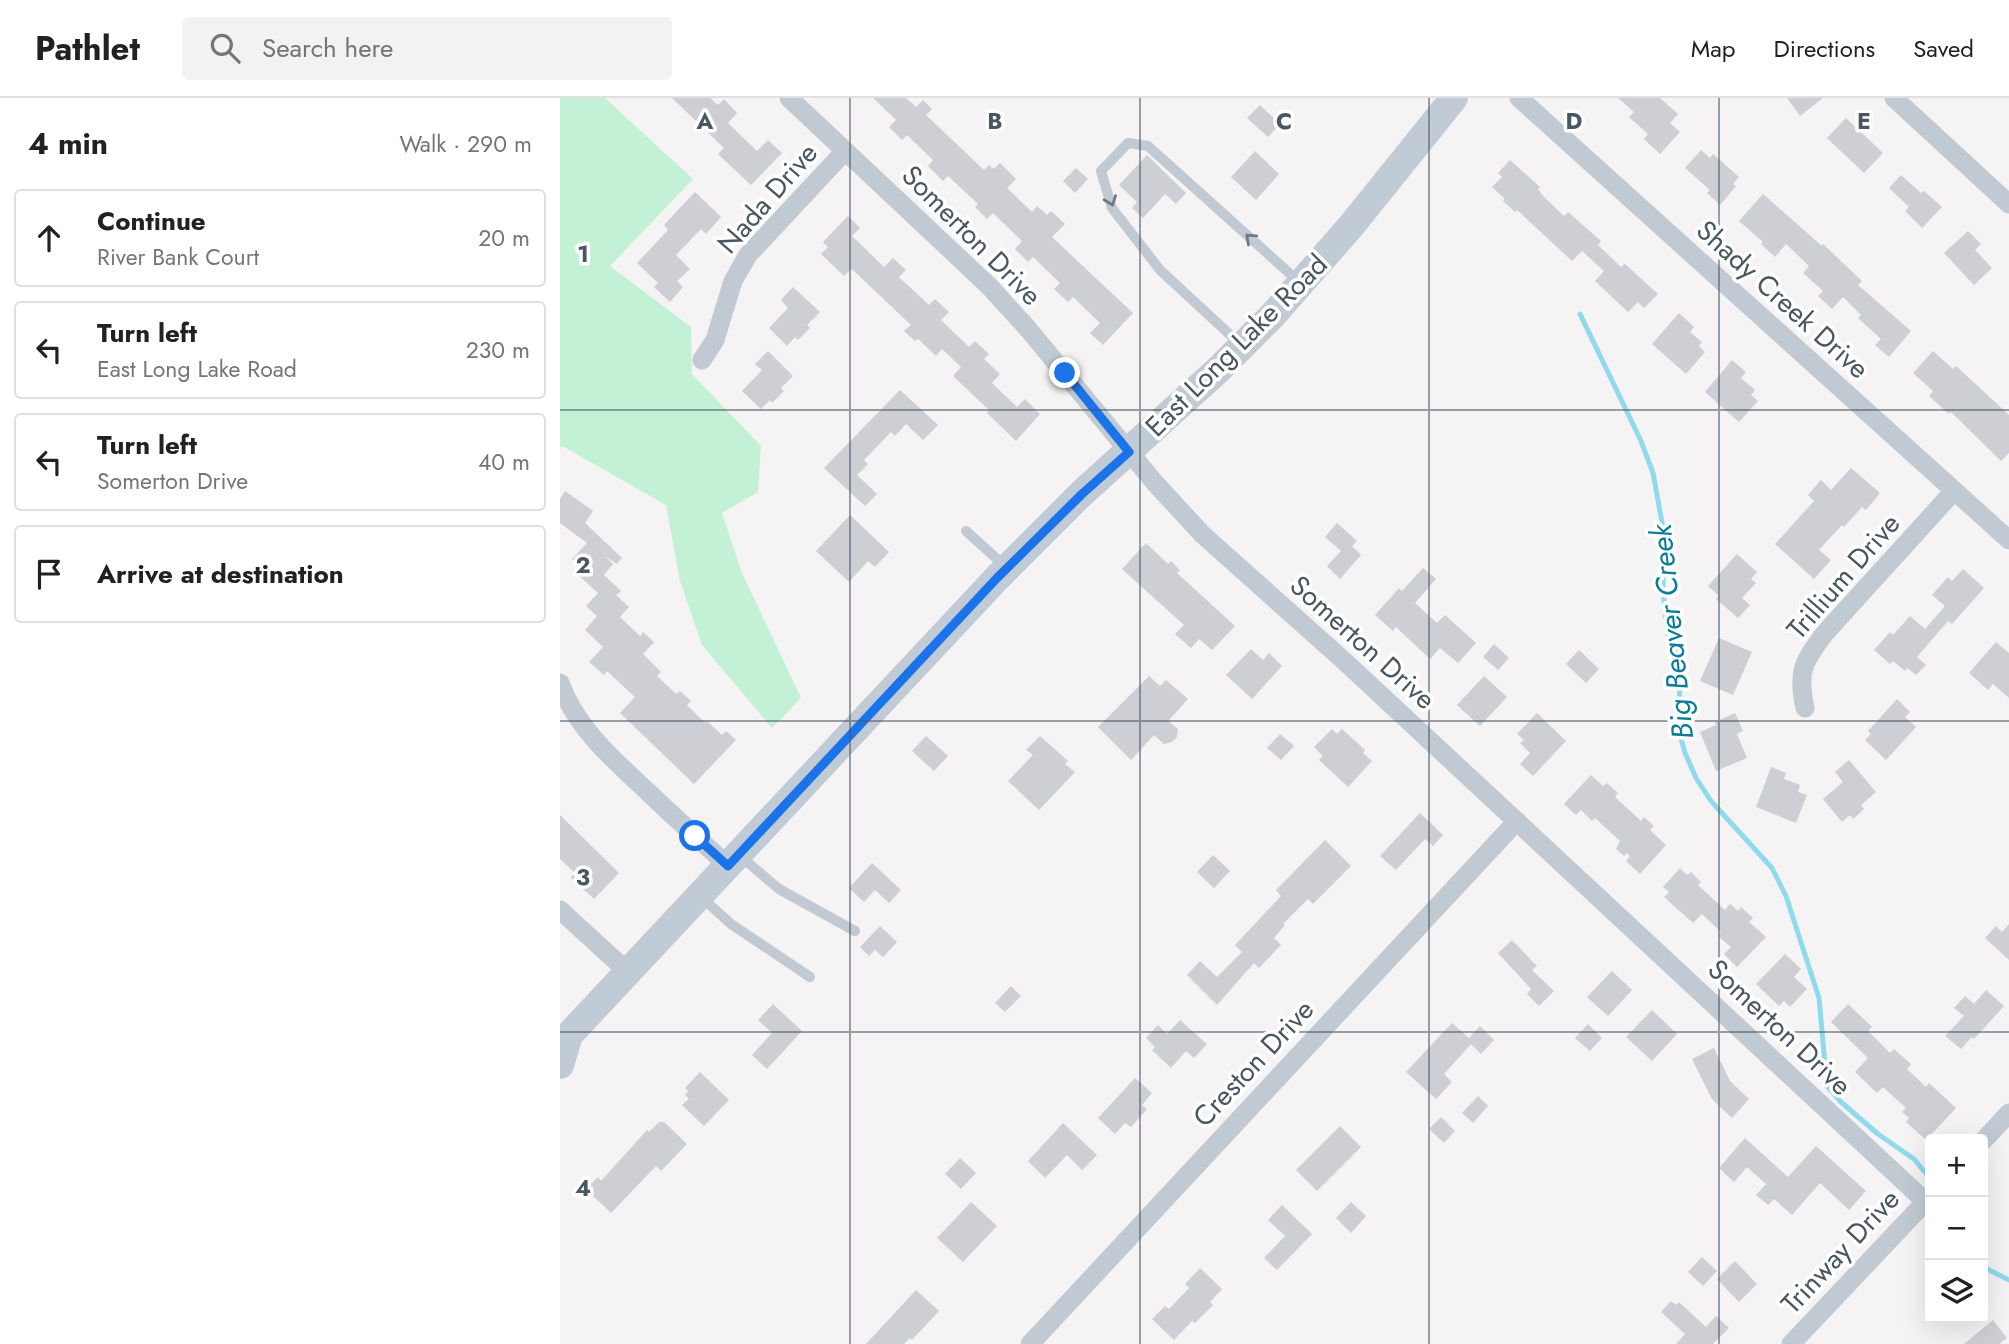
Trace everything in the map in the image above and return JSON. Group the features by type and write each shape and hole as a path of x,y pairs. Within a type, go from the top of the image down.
{"main road":[{"name":"East Long Lake Road","path":"560,1065 565,1036 629,973 1007,568 1082,494 1242,346 1301,284 1454,98"}],"street":[{"name":"Somerton Drive","path":"789,98 998,295 1129,452 1202,534 1352,668 1925,1197"},
{"name":"Shady Creek Drive","path":"1519,98 2009,540"},
{"path":"1894,98 2009,204"},
{"name":"Nada Drive","path":"702,360 720,328 729,293 748,255 845,151"},
{"name":"Trillium Drive","path":"1805,708 1802,674 1807,657 1825,633 1954,491"},
{"path":"560,683 586,730 607,753 733,860"},
{"name":"Creston Drive","path":"1030,1344 1517,821"},
{"path":"560,910 629,973"},
{"path":"1988,1135 2009,1112"},
{"name":"Trinway Drive","path":"1791,1344 1925,1203"}],"lane":[{"path":"1242,346 1160,271 1112,208 1101,171 1128,143 1148,146 1301,284"},
{"path":"966,531 1007,568"},
{"path":"733,860 855,932"},
{"path":"699,896 731,924 810,977"}],"green space":[{"path":"560,98 605,98 693,179 610,266 691,327 692,374 761,446 758,492 722,513 742,573 801,698 772,728 702,645 680,581 666,505 560,447"}],"building":[{"path":"672,98 710,98 718,105 724,99 737,113 728,123 757,151 768,140 782,153 751,185 718,154 724,148"},
{"path":"873,98 906,98 916,107 923,100 932,109 926,115 984,170 989,165 994,169 1000,163 1016,179 1007,188 1032,212 1037,206 1047,215 1051,211 1065,224 1052,237 1133,313 1103,345 1090,333 1100,323 1073,297 1068,302 1054,289 1060,283 1033,257 1028,262 1015,249 1022,241 993,213 987,219 975,207 978,204 948,176 943,181 928,166 933,160 907,135 902,140 889,127 896,120"},
{"path":"1618,98 1660,98 1678,114 1670,123 1680,132 1660,154 1644,139 1648,134 1629,117 1634,112"},
{"path":"1787,98 1823,98 1800,116"},
{"path":"1260,105 1280,124 1268,137 1247,118"},
{"path":"1846,118 1883,153 1864,173 1827,138"},
{"path":"1701,150 1710,158 1713,154 1739,177 1733,184 1736,186 1720,205 1707,193 1710,190 1685,168"},
{"path":"1255,151 1279,174 1256,200 1231,177"},
{"path":"1147,155 1186,193 1176,204 1165,194 1143,218 1132,208 1137,202 1119,185"},
{"path":"1510,160 1540,187 1538,189 1544,197 1564,216 1568,212 1601,241 1598,245 1621,267 1625,264 1658,294 1644,308 1638,302 1628,312 1595,281 1604,271 1582,251 1572,261 1517,210 1515,212 1503,201 1505,199 1492,187 1502,177 1498,173"},
{"path":"1076,168 1088,179 1075,193 1063,181"},
{"path":"1901,175 1942,207 1922,228 1905,211 1909,207 1889,188"},
{"path":"695,192 721,217 706,234 701,229 676,255 690,269 677,281 683,287 670,302 654,287 658,283 637,263 668,230 664,225"},
{"path":"1763,194 1822,246 1823,244 1862,281 1858,285 1911,331 1889,357 1875,345 1881,339 1858,318 1861,315 1843,297 1832,309 1818,296 1823,291 1803,273 1809,266 1786,244 1775,257 1761,244 1763,242 1739,221"},
{"path":"848,216 860,228 852,236 884,267 893,258 906,270 899,277 929,305 935,299 949,312 941,320 969,347 975,341 989,354 984,359 1000,374 992,383 1017,407 1025,399 1040,414 1016,441 987,413 989,410 953,376 961,367 942,349 936,356 918,339 915,341 904,331 911,325 854,271 851,269 844,276 821,254 828,247 823,242"},
{"path":"1968,231 1981,244 1975,250 1992,268 1974,285 1944,253"},
{"path":"793,287 820,312 807,325 810,328 798,340 795,337 787,346 769,328 788,308 781,300"},
{"path":"1679,313 1694,327 1690,332 1702,342 1699,346 1705,352 1686,374 1652,344"},
{"path":"768,351 793,376 781,388 784,391 761,409 742,391 762,370 755,364"},
{"path":"1933,351 1953,369 1956,366 2009,415 2009,453 2001,461 1951,412 1949,414 1929,396 1933,391 1913,373"},
{"path":"1732,360 1746,372 1741,378 1755,390 1751,395 1758,401 1739,422 1705,392"},
{"path":"900,390 938,425 923,440 906,424 895,436 891,432 864,460 868,464 857,475 877,494 865,506 824,468"},
{"path":"1851,468 1880,493 1866,510 1862,507 1819,550 1831,560 1814,579 1775,544 1814,501 1808,495 1821,480 1831,490"},
{"path":"565,491 593,511 585,523 622,558 617,564 605,556 613,564 604,575 621,591 616,595 629,607 620,617 640,636 643,632 654,642 643,654 661,672 657,676 676,694 680,691 691,701 687,705 705,723 707,721 722,735 726,731 736,740 694,784 620,713 635,697 607,671 604,675 589,662 603,647 585,630 597,616 586,606 598,593 576,573 581,568 572,559 587,543 560,523 560,499"},
{"path":"850,515 889,552 875,567 868,561 849,582 816,551"},
{"path":"1337,523 1357,541 1352,546 1361,555 1340,579 1327,566 1341,551 1325,537"},
{"path":"1146,543 1168,564 1171,561 1180,570 1177,573 1235,626 1212,650 1199,639 1191,648 1175,634 1184,625 1122,569"},
{"path":"1737,554 1757,572 1751,579 1756,583 1742,598 1750,605 1738,618 1716,599 1719,596 1708,586"},
{"path":"1423,568 1436,579 1415,603 1437,623 1445,615 1476,643 1458,663 1440,648 1430,659 1396,627 1393,631 1375,615 1399,588 1402,591"},
{"path":"1963,569 1984,588 1952,624 1948,621 1917,657 1926,665 1916,675 1907,668 1905,671 1893,661 1890,664 1874,650 1890,632 1893,635 1910,616 1925,629 1945,606 1932,595 1948,577 1952,581"},
{"path":"1719,638 1752,652 1733,695 1700,681"},
{"path":"1996,642 2009,653 2009,698 1993,684 1988,690 1969,673"},
{"path":"1494,644 1509,658 1498,670 1483,657"},
{"path":"1251,649 1263,660 1269,653 1282,666 1252,699 1226,675"},
{"path":"1579,650 1599,669 1586,683 1566,664"},
{"path":"1149,676 1160,686 1166,680 1188,699 1168,721 1178,729 1177,737 1164,744 1154,735 1131,760 1098,727"},
{"path":"1484,676 1507,697 1480,726 1457,705"},
{"path":"1897,699 1910,712 1905,717 1916,727 1886,760 1865,740 1871,734 1868,731"},
{"path":"1537,713 1566,741 1533,776 1520,764 1530,753 1520,743 1524,740 1517,734"},
{"path":"1735,713 1743,731 1737,734 1747,758 1716,771 1700,732"},
{"path":"1332,729 1337,734 1342,729 1365,750 1363,753 1372,761 1348,787 1319,760 1323,756 1314,747"},
{"path":"1280,734 1294,746 1281,760 1267,748"},
{"path":"926,736 948,756 934,771 912,751"},
{"path":"1040,736 1068,761 1065,764 1075,772 1039,810 1008,781 1033,755 1026,750"},
{"path":"1849,760 1876,792 1861,805 1864,809 1853,819 1850,815 1842,822 1823,799 1843,782 1835,772"},
{"path":"1771,767 1786,773 1784,779 1800,785 1798,792 1807,795 1796,823 1756,807"},
{"path":"1591,775 1603,786 1607,783 1618,793 1615,797 1641,821 1644,817 1654,826 1650,830 1666,845 1640,874 1626,861 1630,856 1627,853 1624,856 1616,849 1620,841 1595,818 1592,821 1581,810 1576,815 1564,804"},
{"path":"1420,813 1443,835 1433,846 1425,839 1396,870 1380,856"},
{"path":"560,815 619,873 594,899 571,878 575,873 560,859"},
{"path":"1325,840 1351,866 1313,904 1308,899 1283,924 1285,925 1274,938 1281,945 1259,968 1254,963 1217,1005 1187,975 1200,961 1217,977 1242,952 1235,945 1281,896 1276,890"},
{"path":"1213,855 1230,871 1214,888 1197,872"},
{"path":"872,863 901,890 889,903 875,890 864,902 849,888"},
{"path":"1680,868 1687,875 1691,872 1701,882 1698,885 1725,910 1730,904 1738,911 1741,907 1753,918 1749,922 1766,937 1737,967 1724,954 1731,947 1718,936 1721,932 1702,914 1693,923 1664,897 1669,892 1663,887"},
{"path":"2009,924 2009,960 1985,938 1996,926 2002,932"},
{"path":"880,926 897,942 883,957 875,950 869,956 860,947"},
{"path":"1512,940 1537,966 1532,970 1554,991 1539,1006 1527,994 1531,989 1498,953"},
{"path":"1785,954 1801,969 1794,977 1807,989 1790,1007 1784,1001 1779,1006 1756,984"},
{"path":"1612,971 1632,990 1608,1016 1587,997"},
{"path":"1011,986 1021,996 1005,1012 995,1003"},
{"path":"1986,990 2004,1006 1974,1039 1972,1037 1961,1049 1945,1036 1964,1016 1954,1008 1965,996 1974,1004"},
{"path":"773,1004 802,1031 767,1069 752,1055 772,1033 758,1020"},
{"path":"1848,1004 1872,1027 1868,1031 1890,1053 1894,1049 1911,1064 1907,1069 1926,1087 1929,1083 1956,1108 1932,1134 1925,1134 1925,1139 1906,1122 1909,1118 1902,1112 1906,1108 1883,1087 1877,1093 1855,1072 1868,1058 1831,1022"},
{"path":"1652,1010 1677,1034 1652,1061 1626,1037"},
{"path":"1180,1020 1207,1044 1194,1058 1186,1051 1171,1068 1152,1050 1155,1047 1146,1038 1158,1025 1167,1034"},
{"path":"1452,1023 1469,1038 1480,1026 1494,1040 1481,1054 1471,1044 1444,1074 1452,1082 1436,1099 1406,1072"},
{"path":"1588,1024 1602,1038 1590,1051 1575,1038"},
{"path":"1714,1048 1730,1081 1749,1099 1732,1118 1712,1099 1692,1059"},
{"path":"700,1072 729,1100 704,1126 682,1105 689,1099 685,1095 688,1091 685,1088"},
{"path":"1135,1078 1152,1093 1142,1105 1147,1109 1131,1127 1125,1123 1115,1134 1098,1118"},
{"path":"1478,1096 1488,1106 1473,1123 1462,1113"},
{"path":"1441,1117 1455,1131 1444,1143 1429,1129"},
{"path":"659,1122 664,1122 687,1144 661,1171 656,1166 611,1213 586,1189 598,1177 601,1181 647,1130 649,1132"},
{"path":"1063,1123 1097,1155 1082,1170 1067,1155 1045,1178 1028,1161"},
{"path":"1340,1126 1361,1147 1317,1191 1296,1170"},
{"path":"1745,1138 1788,1177 1816,1146 1866,1191 1849,1210 1820,1183 1792,1215 1774,1199 1768,1205 1756,1195 1766,1184 1747,1167 1734,1182 1719,1168"},
{"path":"960,1158 976,1173 961,1189 945,1174"},
{"path":"971,1202 997,1226 963,1262 937,1238"},
{"path":"1351,1202 1366,1216 1351,1233 1336,1218"},
{"path":"1282,1205 1312,1234 1277,1270 1264,1258 1285,1236 1268,1220"},
{"path":"1702,1257 1717,1271 1703,1286 1688,1272"},
{"path":"1735,1261 1757,1284 1739,1302 1717,1279"},
{"path":"1200,1268 1222,1289 1210,1302 1213,1305 1195,1323 1192,1321 1174,1340 1152,1319 1165,1306 1169,1309 1189,1288 1185,1284"},
{"path":"916,1290 939,1311 912,1340 910,1338 904,1344 866,1344"},
{"path":"1671,1301 1676,1305 1679,1302 1706,1327 1716,1316 1729,1328 1713,1344 1676,1344 1685,1334 1661,1312"},
{"path":"1993,1320 2007,1338 1999,1344 1964,1344"}],"waterway":[{"name":"Big Beaver Creek","path":"1580,314 1641,441 1653,473 1663,528 1666,622 1668,634 1680,660 1678,717 1685,753 1696,778 1711,801 1772,868 1786,896 1819,998 1827,1086 1878,1134 1914,1159 1925,1172"},
{"name":"Big Beaver Creek","path":"1988,1270 2009,1280"}],"route":[{"path":"695,836 728,866 997,578 1043,531 1129,452 1065,373"}]}
